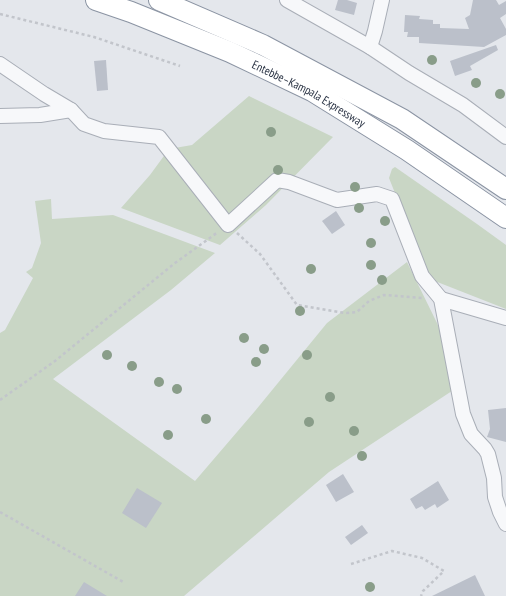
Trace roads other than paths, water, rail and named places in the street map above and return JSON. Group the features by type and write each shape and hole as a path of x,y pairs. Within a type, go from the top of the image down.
{"highway":[{"name":"Entebbe–Kampala Expressway","path":"96,0 131,12 230,52 312,91 406,150 506,218"},
{"name":"Entebbe–Kampala Expressway","path":"159,0 263,45 402,119 506,189"}],"street":[{"path":"287,0 370,47 409,73 504,131"},
{"path":"370,47 382,0"},
{"path":"0,64 44,94 72,110 84,124 104,131 160,137 228,225 277,180 289,182 337,200 377,194 392,200 422,276 440,299 463,414 471,434 488,454 494,478 495,497 506,524"},
{"path":"0,116 40,115 72,110"},
{"path":"440,299 506,318"}]}
